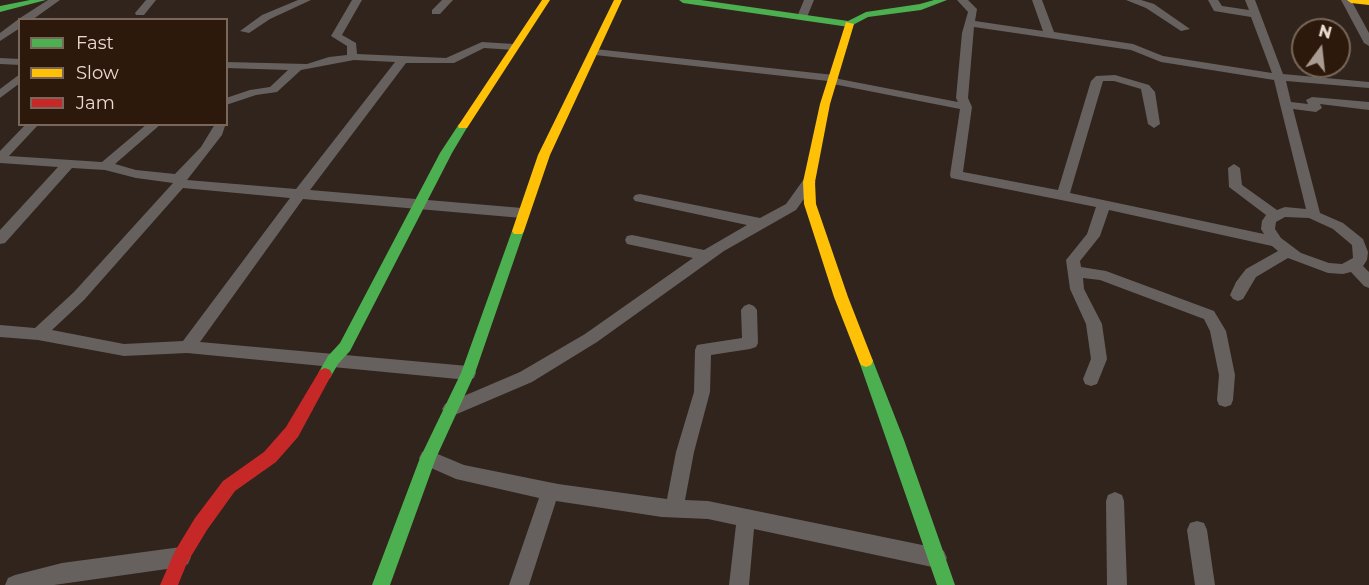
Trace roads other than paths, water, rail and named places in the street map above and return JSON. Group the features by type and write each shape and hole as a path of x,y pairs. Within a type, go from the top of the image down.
{"street":[{"path":"0,9 42,0"},
{"path":"27,18 55,0"},
{"path":"140,13 151,0"},
{"path":"245,31 266,17 306,0"},
{"path":"352,57 352,45 336,36 357,0"},
{"path":"436,12 448,0"},
{"path":"169,585 181,557 201,524 229,486 270,457 286,440 333,360 345,347 390,263 418,204 483,93 546,0"},
{"path":"381,585 428,458 468,374 544,155 618,0"},
{"path":"683,0 849,24 866,15 921,7 942,0"},
{"path":"802,17 809,0"},
{"path":"962,0 973,11 962,98 966,107 956,175 1064,195 1282,247 1312,264 1328,268 1343,269 1361,262"},
{"path":"1037,0 1050,35"},
{"path":"1131,0 1150,6 1185,29"},
{"path":"1214,0 1218,9 1255,14"},
{"path":"1250,0 1279,77 1314,215"},
{"path":"1346,0 1369,43"},
{"path":"1351,0 1369,2"},
{"path":"970,22 1133,47 1161,59 1279,77 1369,85"},
{"path":"0,38 18,24"},
{"path":"849,24 825,104 809,182 810,204 841,297 946,585"},
{"path":"228,65 312,67 329,60 352,57 446,61 454,60 482,45 514,47"},
{"path":"595,52 833,79 966,107"},
{"path":"187,347 402,60"},
{"path":"0,61 18,62"},
{"path":"229,100 254,92 273,90 299,66"},
{"path":"1064,195 1097,81 1100,78 1115,78 1145,87 1149,92 1154,124"},
{"path":"0,95 18,79"},
{"path":"1287,105 1316,108 1312,100 1369,106"},
{"path":"0,158 31,126"},
{"path":"105,166 153,126"},
{"path":"38,334 79,296 180,181 218,132 220,126"},
{"path":"0,158 105,166 180,181 300,194 522,213"},
{"path":"0,239 70,162"},
{"path":"1234,168 1236,187 1275,215"},
{"path":"451,409 526,377 591,338 706,256 791,207 809,182"},
{"path":"640,198 760,223"},
{"path":"1091,380 1099,359 1094,324 1077,289 1073,260 1093,236 1104,204"},
{"path":"1282,247 1268,229 1269,221 1275,215 1297,212 1314,215 1350,234 1361,252 1361,262 1369,282"},
{"path":"632,240 706,256"},
{"path":"1238,295 1241,286 1251,273 1282,247"},
{"path":"1075,272 1101,275 1209,315 1218,332 1227,375 1225,400"},
{"path":"674,509 685,452 702,392 703,350 750,343 749,310"},
{"path":"1,332 38,334 124,350 187,347 468,374"},
{"path":"428,458 462,473 550,491 674,509 708,510 937,558"},
{"path":"519,585 550,491"},
{"path":"1115,501 1118,585"},
{"path":"739,585 746,518"},
{"path":"1197,530 1205,585"},
{"path":"15,585 62,573 181,557"}]}
